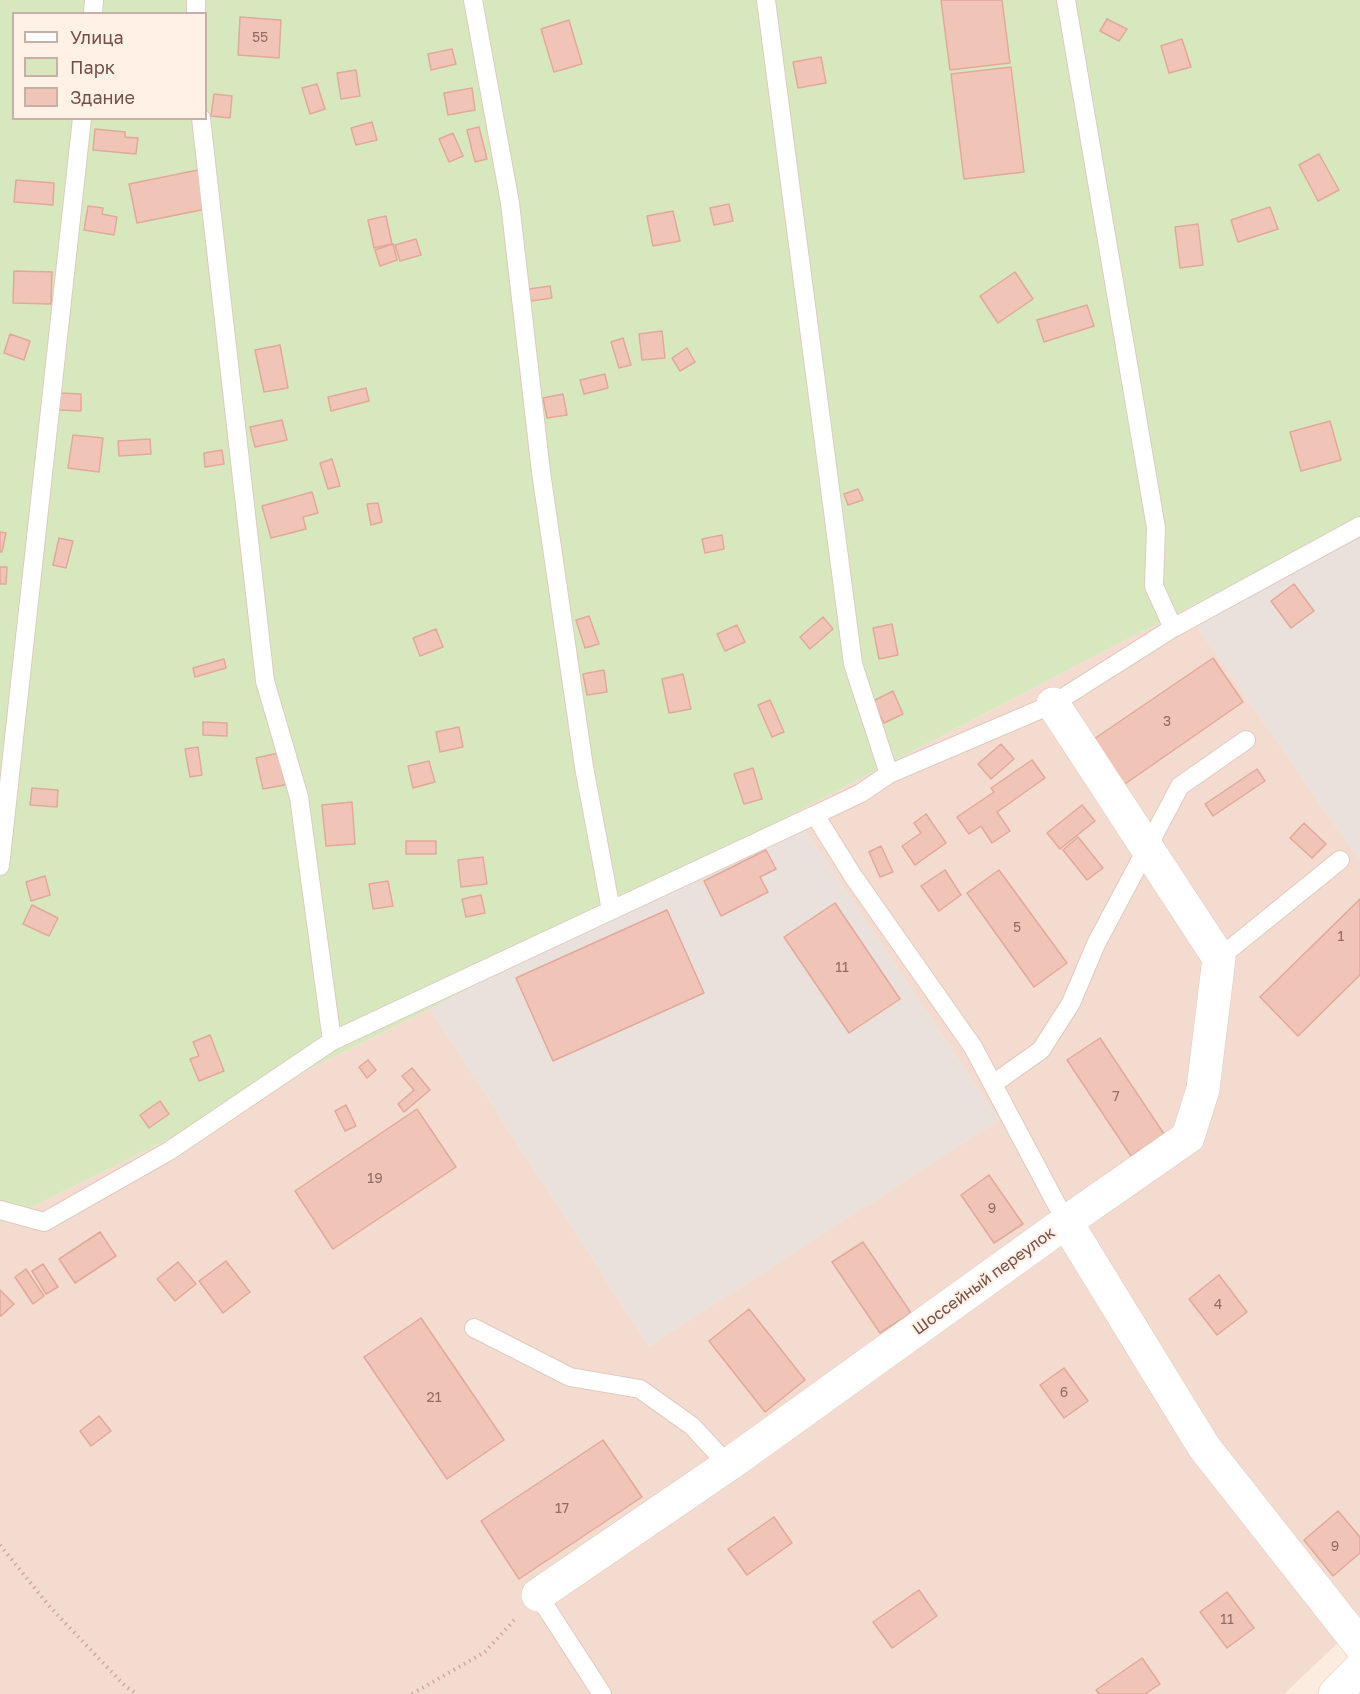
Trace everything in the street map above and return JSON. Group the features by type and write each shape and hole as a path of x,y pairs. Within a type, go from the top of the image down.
{"street":[{"path":"1053,704 1219,958 1203,1089 1188,1137 1065,1222"},
{"name":"Шоссейный переулок","path":"538,1595 728,1465 1065,1222 1204,1447 1360,1645"},
{"path":"1335,1694 1360,1669"}],"lane":[{"path":"473,0 510,203 545,495 584,766 611,910"},
{"path":"766,0 853,664 889,774"},
{"path":"1066,0 1156,528 1154,586 1173,628"},
{"path":"0,866 82,120"},
{"path":"201,120 265,681 299,797 332,1041"},
{"path":"0,1210 44,1222 170,1152 332,1041 861,793 889,774 1053,704 1173,628 1360,525"},
{"path":"993,1084 1041,1050 1071,1003 1096,944 1146,846 1180,786 1246,740"},
{"path":"815,815 854,876 974,1047 1065,1222"},
{"path":"1219,958 1340,860"},
{"path":"474,1328 570,1377 640,1389 692,1426 728,1465"},
{"path":"538,1595 602,1694"}],"path":[{"path":"0,1545 50,1607 124,1686 137,1694"},
{"path":"412,1694 484,1652 538,1595"}],"shaded area":[{"path":"1360,524 1360,861 1185,609"},
{"path":"1185,609 1360,861 1360,1622 1284,1694 0,1694 0,1223 430,1009 649,1346 999,1120 794,813"},
{"path":"794,813 999,1120 649,1346 430,1009"}],"green space":[{"path":"0,0 1360,0 1360,524 1185,609 794,813 430,1009 0,1223"}],"building":[{"path":"941,0 1002,0 1010,63 950,70"},
{"path":"240,17 281,20 279,58 238,55"},
{"path":"1107,19 1127,29 1119,41 1100,31"},
{"path":"569,20 582,64 554,72 541,29"},
{"path":"1182,39 1191,67 1169,73 1161,46"},
{"path":"452,49 456,64 431,70 428,54"},
{"path":"821,57 826,83 798,88 793,62"},
{"path":"1011,67 1024,172 964,179 951,74"},
{"path":"356,70 360,96 341,99 337,73"},
{"path":"317,84 325,109 310,114 302,88"},
{"path":"472,88 475,110 448,115 444,93"},
{"path":"214,94 232,96 230,118 211,116"},
{"path":"372,122 377,140 356,145 351,128"},
{"path":"479,127 487,159 475,162 467,130"},
{"path":"95,129 125,132 125,137 138,138 136,154 93,150"},
{"path":"453,133 463,156 449,162 439,139"},
{"path":"1319,154 1339,190 1318,201 1299,165"},
{"path":"198,170 206,209 137,223 129,184"},
{"path":"16,180 54,183 53,205 14,202"},
{"path":"729,204 733,221 714,225 710,208"},
{"path":"88,206 103,208 102,214 117,217 114,235 84,230"},
{"path":"1270,207 1278,229 1238,242 1231,220"},
{"path":"673,211 680,241 653,246 647,216"},
{"path":"386,216 392,244 374,248 368,220"},
{"path":"1198,224 1203,265 1180,268 1175,227"},
{"path":"416,239 421,255 400,261 395,245"},
{"path":"393,244 397,260 380,266 375,250"},
{"path":"14,271 52,272 51,304 13,303"},
{"path":"1015,272 1033,299 998,323 980,296"},
{"path":"550,286 552,298 531,301 529,289"},
{"path":"1087,305 1094,326 1044,342 1037,320"},
{"path":"662,331 665,358 642,360 639,334"},
{"path":"10,334 30,341 24,360 4,353"},
{"path":"623,338 631,365 619,368 611,342"},
{"path":"280,345 288,388 264,392 255,350"},
{"path":"687,348 695,362 680,371 672,358"},
{"path":"605,374 608,388 584,394 580,380"},
{"path":"366,388 369,401 331,411 328,397"},
{"path":"60,393 81,394 81,411 59,410"},
{"path":"563,394 567,415 547,418 543,398"},
{"path":"282,420 287,440 255,447 250,427"},
{"path":"1330,421 1341,460 1301,471 1290,432"},
{"path":"73,435 103,438 99,472 68,468"},
{"path":"150,439 151,454 119,456 118,441"},
{"path":"222,450 224,464 205,467 204,453"},
{"path":"332,459 340,486 328,489 320,463"},
{"path":"858,489 863,500 848,505 844,494"},
{"path":"312,492 318,513 303,517 306,529 271,538 262,506"},
{"path":"378,503 382,522 371,525 367,504"},
{"path":"0,532 6,533 2,552 0,552"},
{"path":"722,535 724,549 705,553 702,539"},
{"path":"59,538 73,541 66,568 53,565"},
{"path":"0,567 7,567 6,584 0,584"},
{"path":"1294,584 1314,611 1291,628 1271,601"},
{"path":"589,616 599,644 585,648 576,620"},
{"path":"823,617 833,629 810,649 800,637"},
{"path":"892,624 898,655 879,659 873,628"},
{"path":"737,625 745,642 725,651 717,634"},
{"path":"436,629 443,647 420,656 413,638"},
{"path":"1213,658 1243,702 1122,786 1091,741"},
{"path":"224,659 226,668 195,677 193,668"},
{"path":"604,670 607,692 587,695 583,674"},
{"path":"683,674 691,709 669,713 662,679"},
{"path":"893,691 903,714 884,723 873,701"},
{"path":"770,700 784,732 772,737 758,705"},
{"path":"203,722 227,723 227,736 203,735"},
{"path":"459,727 463,747 440,752 436,732"},
{"path":"1001,744 1014,759 991,779 978,764"},
{"path":"198,747 202,775 190,777 185,749"},
{"path":"283,752 290,784 263,789 256,758"},
{"path":"1032,760 1045,778 997,812 1010,831 992,843 981,826 969,834 957,817 994,792 991,788"},
{"path":"429,761 435,782 413,788 408,766"},
{"path":"753,768 762,799 744,804 734,774"},
{"path":"1257,769 1265,781 1213,816 1205,804"},
{"path":"32,788 58,790 57,807 30,805"},
{"path":"352,802 355,844 326,846 322,805"},
{"path":"1082,805 1095,821 1060,849 1047,833"},
{"path":"926,814 946,843 915,865 902,846 921,833 914,823"},
{"path":"1304,823 1326,844 1312,858 1290,838"},
{"path":"1078,837 1103,868 1087,880 1063,850"},
{"path":"406,841 436,841 436,854 406,854"},
{"path":"881,846 893,872 880,877 869,852"},
{"path":"766,850 776,869 760,877 768,892 721,916 704,881"},
{"path":"483,857 487,884 461,887 458,860"},
{"path":"945,870 961,895 939,911 921,886"},
{"path":"999,870 1067,963 1034,987 967,893"},
{"path":"45,876 50,895 31,901 26,882"},
{"path":"388,881 393,906 373,909 369,884"},
{"path":"481,895 485,913 466,917 462,899"},
{"path":"1360,899 1360,975 1298,1036 1260,997"},
{"path":"835,903 900,999 849,1033 784,937"},
{"path":"32,905 58,918 49,936 23,924"},
{"path":"667,910 704,993 553,1061 516,978"},
{"path":"210,1035 224,1071 199,1081 190,1059 199,1056 193,1042"},
{"path":"1100,1038 1164,1134 1131,1156 1067,1060"},
{"path":"368,1060 376,1070 367,1078 359,1067"},
{"path":"412,1068 430,1090 404,1112 398,1104 414,1090 402,1076"},
{"path":"160,1101 169,1114 149,1128 140,1115"},
{"path":"346,1105 356,1126 345,1131 335,1111"},
{"path":"417,1109 456,1167 333,1249 295,1191"},
{"path":"989,1175 1023,1224 994,1243 961,1195"},
{"path":"100,1232 116,1256 75,1283 59,1259"},
{"path":"863,1242 911,1313 880,1333 832,1262"},
{"path":"226,1261 250,1292 223,1313 199,1281"},
{"path":"178,1262 196,1284 175,1301 157,1279"},
{"path":"43,1264 58,1287 46,1294 32,1271"},
{"path":"26,1269 44,1296 33,1304 15,1277"},
{"path":"1219,1275 1247,1312 1217,1335 1189,1299"},
{"path":"0,1290 14,1304 1,1316 0,1316"},
{"path":"749,1309 805,1380 765,1412 709,1341"},
{"path":"421,1318 504,1440 447,1479 364,1357"},
{"path":"1064,1368 1088,1401 1064,1418 1040,1385"},
{"path":"99,1416 111,1431 91,1446 80,1431"},
{"path":"603,1440 642,1497 519,1579 481,1521"},
{"path":"1338,1511 1360,1537 1360,1553 1333,1576 1304,1540"},
{"path":"774,1517 792,1543 747,1575 728,1549"},
{"path":"919,1590 937,1616 892,1648 873,1622"},
{"path":"1227,1592 1254,1628 1227,1648 1200,1612"},
{"path":"1142,1658 1160,1684 1145,1694 1099,1694 1096,1690"}]}
